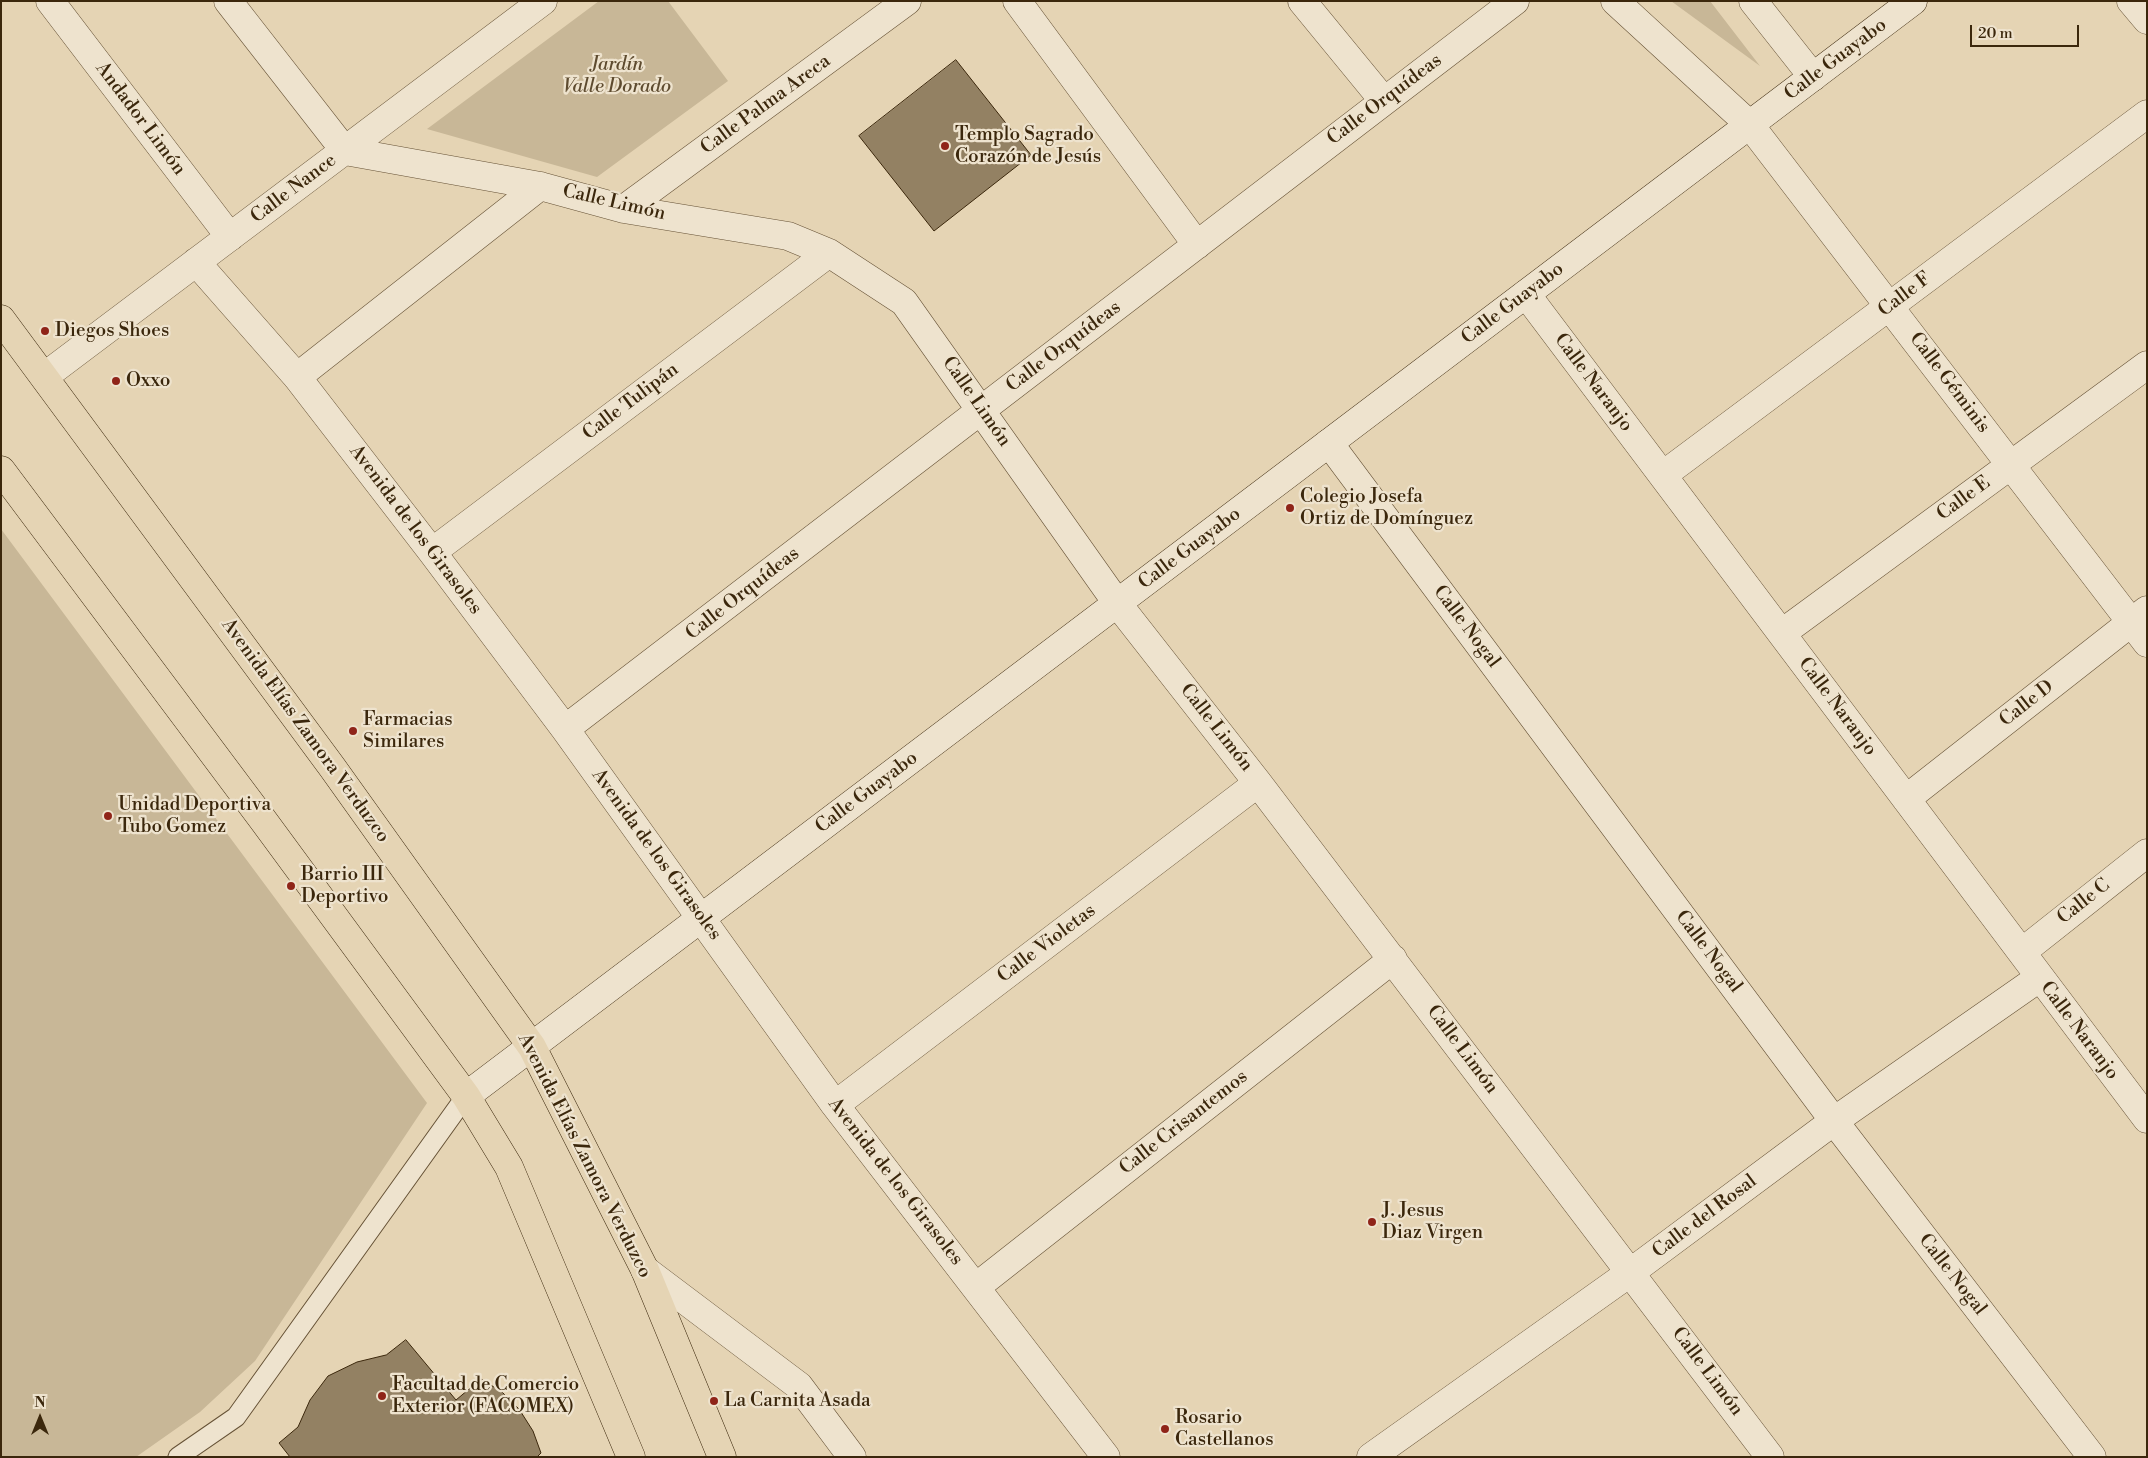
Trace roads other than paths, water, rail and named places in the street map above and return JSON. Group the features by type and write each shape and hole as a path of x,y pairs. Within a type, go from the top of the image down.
{"main road":[{"name":"Avenida Elías Zamora Verduzco","path":"1,319 45,376 332,767 532,1047 645,1270 722,1457"},
{"path":"1,470 264,820 466,1096 509,1167 631,1457"}],"street":[{"name":"Andador Limón","path":"50,1 230,237"},
{"path":"228,1 345,151"},
{"name":"Calle Nance","path":"45,376 543,1"},
{"name":"Calle Palma Areca","path":"624,209 907,1"},
{"path":"1017,1 1197,245"},
{"path":"1302,1 1384,101"},
{"name":"Calle Orquídeas","path":"566,730 1515,1"},
{"path":"1615,1 1750,125"},
{"path":"1753,1 1813,77"},
{"name":"Calle Guayabo","path":"466,1096 1913,1"},
{"path":"2131,1 2147,20"},
{"name":"Calle F","path":"1663,475 2147,114"},
{"name":"Calle Géminis","path":"1750,125 2011,465 2142,625"},
{"name":"Calle Limón","path":"345,151 540,186 624,209 788,236 829,253 904,302 1118,603 1393,959 1631,1272 1762,1454"},
{"name":"Calle Limón","path":"297,377 540,186"},
{"name":"Calle Tulipán","path":"432,552 829,253"},
{"name":"Avenida de los Girasoles","path":"196,262 297,377 432,552 566,730 836,1105 1104,1456"},
{"name":"Calle Naranjo","path":"1526,294 2022,952 2039,978 2145,1113"},
{"name":"Calle E","path":"1782,633 2147,365"},
{"name":"Calle Nogal","path":"1329,443 1834,1121 2092,1457"},
{"name":"Calle D","path":"1906,799 2142,625"},
{"name":"Calle Violetas","path":"836,1105 1258,783"},
{"name":"Calle C","path":"2022,952 2147,853"},
{"name":"Calle Crisantemos","path":"976,1287 1393,959"},
{"name":"Calle del Rosal","path":"1371,1457 1631,1272 1834,1121 2039,978"},
{"path":"645,1270 799,1386 852,1457"}],"lane":[{"path":"178,1457 236,1417 466,1096"}],"place":[{"name":"Templo Sagrado Corazón de Jesús","path":"945,146"},
{"name":"Diegos Shoes","path":"45,331"},
{"name":"Oxxo","path":"116,381"},
{"name":"Colegio Josefa Ortiz de Domínguez","path":"1290,508"},
{"name":"Farmacias Similares","path":"353,731"},
{"name":"Unidad Deportiva Tubo Gomez","path":"108,816"},
{"name":"Barrio III Deportivo","path":"291,886"},
{"name":"J. Jesus Diaz Virgen","path":"1372,1222"},
{"name":"Facultad de Comercio Exterior (FACOMEX)","path":"382,1396"},
{"name":"La Carnita Asada","path":"714,1401"},
{"name":"Rosario Castellanos","path":"1165,1429"}],"park label":[{"name":"Jardín Valle Dorado","path":"617,76"}]}
